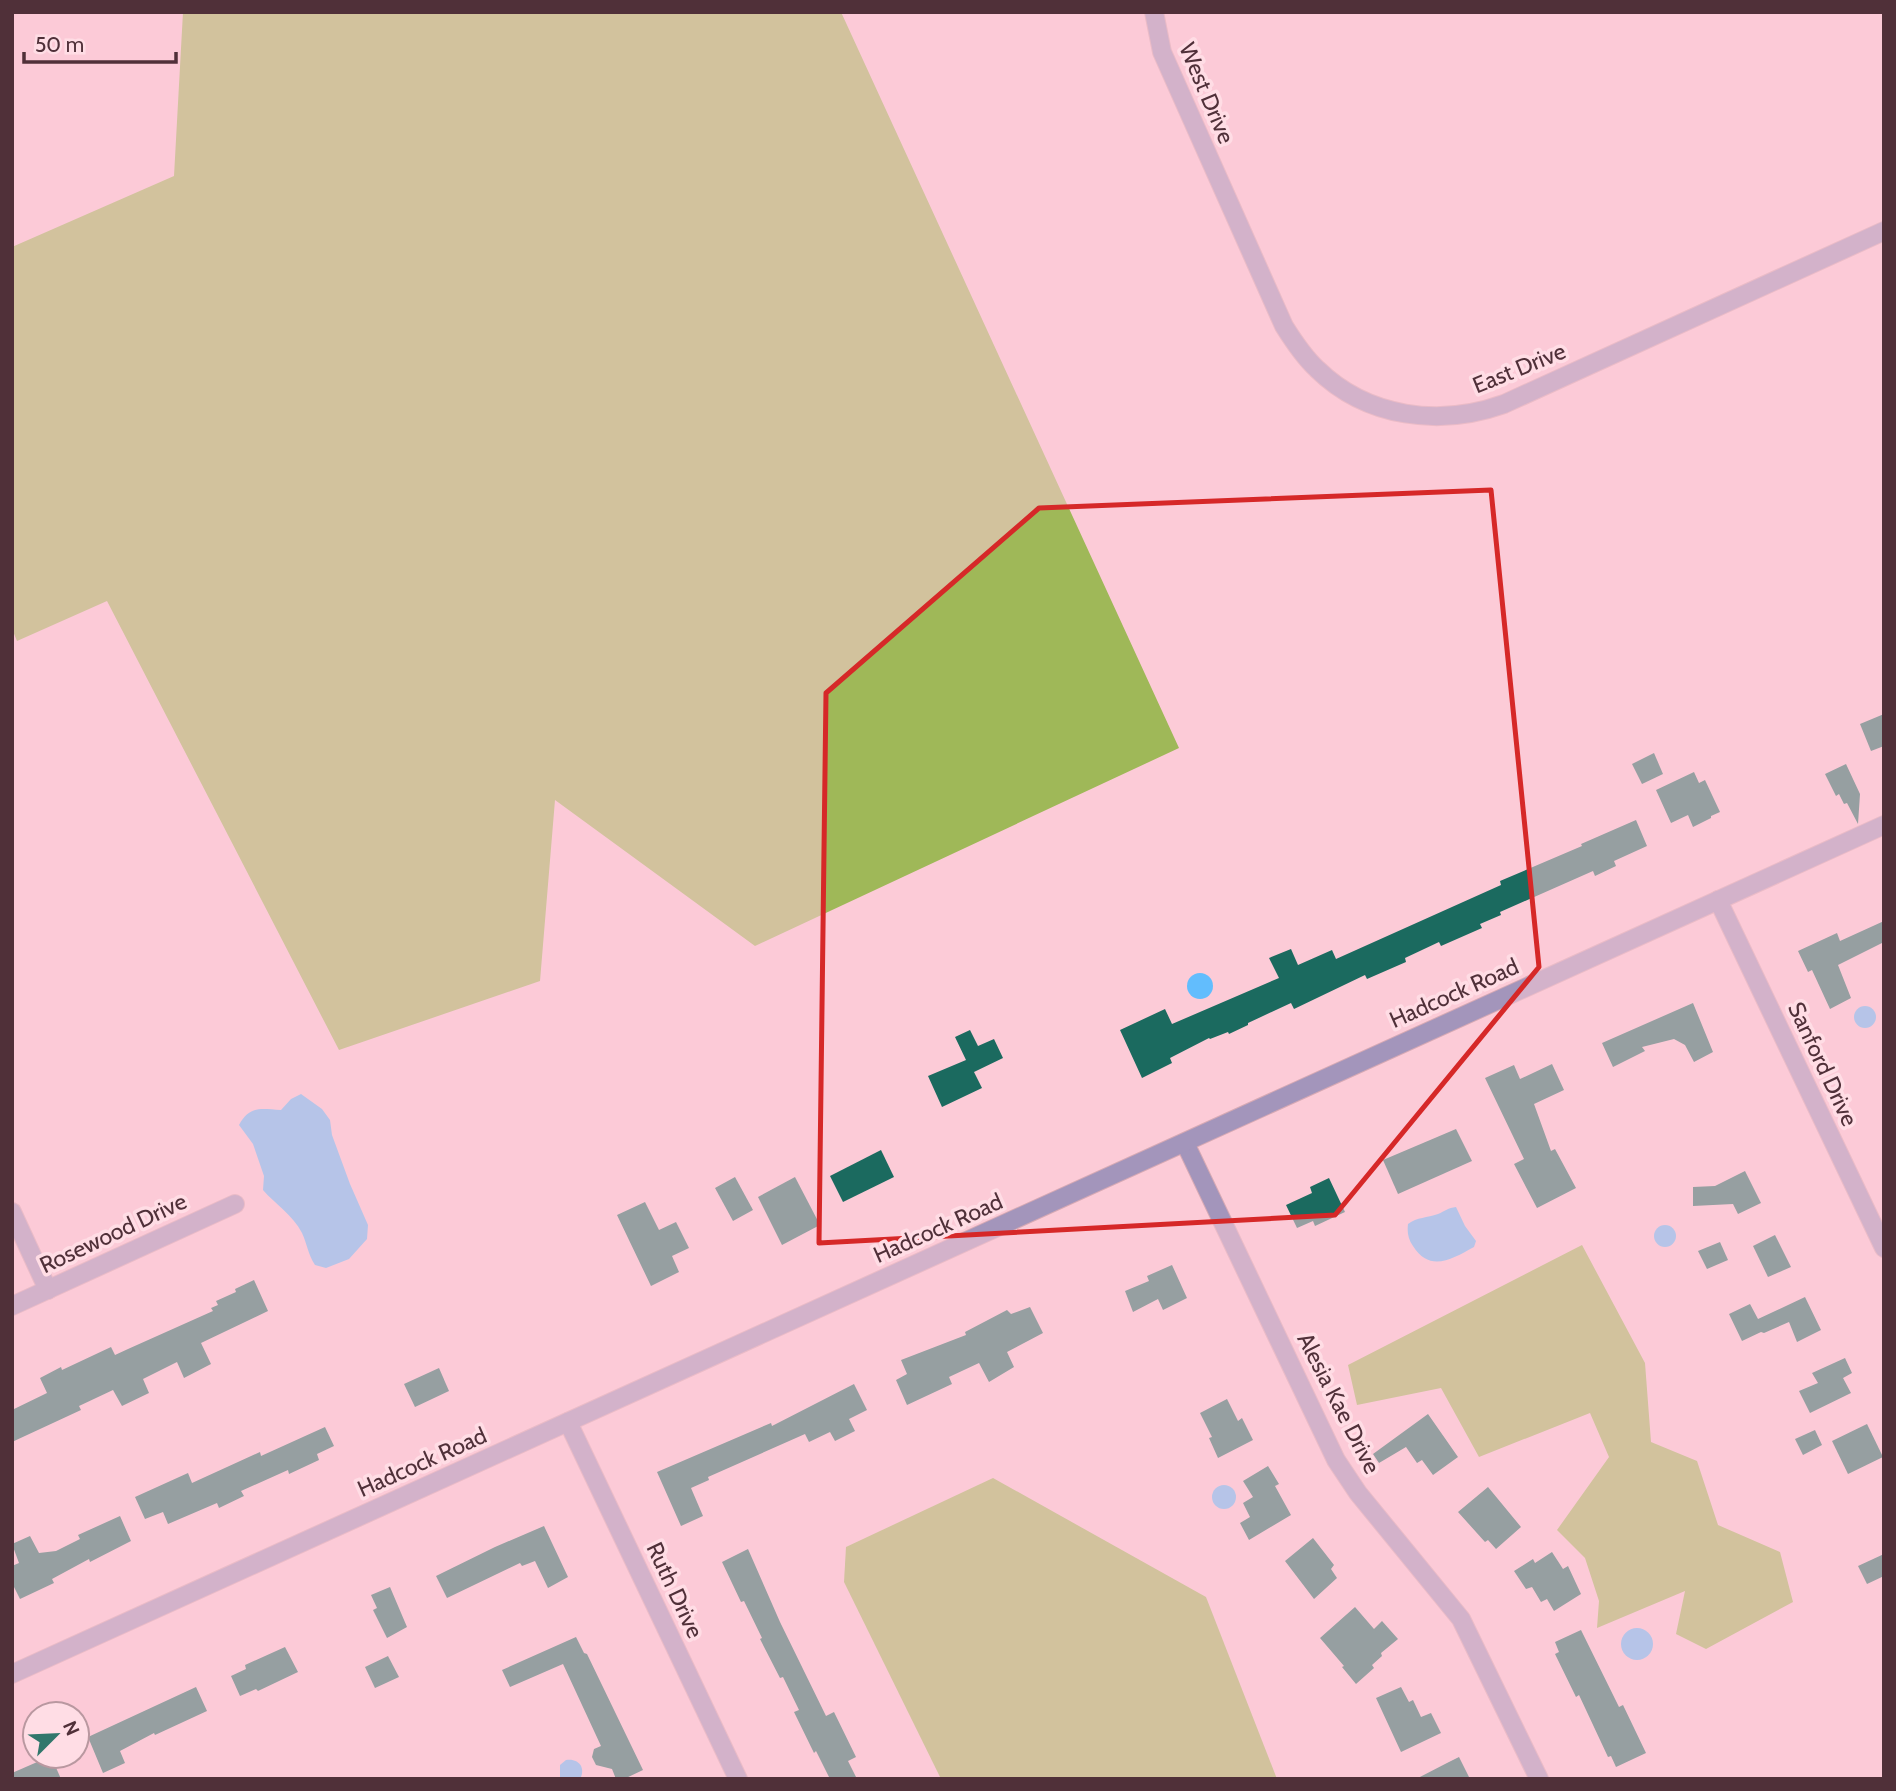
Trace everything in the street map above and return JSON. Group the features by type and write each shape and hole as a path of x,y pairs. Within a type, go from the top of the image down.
{"street":[{"name":"West Drive","path":"1154,12 1162,52 1223,191"},
{"name":"East Drive","path":"1223,191 1284,326 1317,370 1341,389 1368,403 1394,412 1427,417 1458,416 1504,404 1884,231"},
{"name":"Hadcock Road","path":"12,1674 1884,825"},
{"name":"Sanford Drive","path":"1718,900 1884,1248"},
{"name":"Alesia Kae Drive","path":"1185,1143 1336,1460 1358,1493 1461,1619 1539,1779"},
{"name":"Rosewood Drive","path":"12,1306 235,1204"},
{"path":"12,1212 48,1290"},
{"name":"Ruth Drive","path":"568,1422 738,1779"}],"highlighted area":[{"path":"1491,490 1539,967 1335,1215 819,1243 826,693 1039,508"}],"green space":[{"path":"183,12 841,12 1179,748 755,946 555,800 540,981 339,1050 107,601 17,641 12,629 12,247 174,176"},
{"path":"1582,1245 1645,1363 1651,1442 1697,1461 1718,1525 1780,1552 1793,1602 1706,1649 1676,1634 1685,1591 1597,1628 1599,1601 1585,1558 1557,1530 1609,1457 1590,1413 1479,1457 1441,1388 1357,1405 1348,1365"},
{"path":"993,1478 1206,1597 1277,1779 941,1779 844,1582 846,1547"}],"water":[{"path":"1200,973 1209,977 1213,986 1209,995 1200,999 1191,995 1187,986 1191,977"},
{"path":"1861,1006 1869,1006 1876,1013 1876,1021 1869,1028 1861,1028 1854,1021 1854,1013"},
{"path":"301,1094 322,1109 330,1120 332,1135 368,1225 367,1239 349,1259 326,1268 315,1265 298,1227 263,1190 264,1176 253,1144 239,1125 252,1111 281,1110 291,1099"},
{"path":"1456,1207 1476,1241 1474,1247 1450,1259 1427,1259 1411,1243 1408,1224"},
{"path":"1661,1225 1669,1225 1676,1232 1676,1240 1669,1247 1661,1247 1654,1240 1654,1232"},
{"path":"1224,1485 1233,1488 1236,1497 1233,1506 1224,1509 1215,1506 1212,1497 1215,1488"},
{"path":"1637,1628 1648,1633 1653,1644 1648,1655 1637,1660 1626,1655 1621,1644 1626,1633"},
{"path":"566,1760 578,1762 582,1768 580,1779 560,1777 560,1765"}],"building":[{"path":"1884,714 1884,746 1871,751 1860,724"},
{"path":"1654,753 1663,774 1642,784 1632,764"},
{"path":"1846,764 1860,794 1858,824 1847,803 1844,804 1839,794 1836,796 1825,774"},
{"path":"1694,772 1699,783 1705,780 1720,812 1693,827 1688,815 1671,823 1656,790"},
{"path":"1636,820 1647,846 1614,861 1616,866 1595,876 1593,871 1500,912 1501,915 1480,924 1482,928 1441,946 1439,942 1405,958 1406,962 1367,979 1365,975 1294,1009 1291,1003 1229,1034 1228,1032 1209,1038 1170,1058 1172,1063 1142,1078 1120,1030 1165,1009 1172,1024 1279,978 1269,958 1291,949 1298,965 1332,950 1336,959 1501,885 1500,881"},
{"path":"1884,921 1884,942 1838,965 1851,998 1830,1009 1812,970 1808,972 1798,951 1837,933 1840,941"},
{"path":"1693,1003 1713,1052 1694,1062 1685,1045 1674,1039 1642,1047 1645,1051 1613,1067 1602,1043"},
{"path":"970,1030 978,1046 994,1039 1003,1058 974,1072 982,1088 942,1107 928,1076 966,1060 955,1037"},
{"path":"1552,1064 1564,1090 1534,1104 1551,1151 1555,1149 1576,1188 1537,1208 1514,1164 1524,1159 1485,1078 1514,1065 1520,1079"},
{"path":"1456,1129 1472,1161 1398,1194 1383,1160"},
{"path":"881,1150 894,1177 843,1202 830,1176"},
{"path":"1745,1171 1761,1203 1738,1214 1733,1204 1693,1206 1693,1187 1715,1186"},
{"path":"735,1177 753,1210 733,1221 715,1188"},
{"path":"795,1177 820,1225 782,1245 758,1197"},
{"path":"1329,1178 1345,1212 1315,1226 1313,1221 1297,1228 1286,1205 1312,1193 1310,1187"},
{"path":"645,1202 659,1230 676,1222 689,1248 672,1256 679,1272 651,1286 617,1215"},
{"path":"1775,1235 1791,1267 1768,1277 1753,1246"},
{"path":"1720,1242 1728,1260 1707,1269 1698,1251"},
{"path":"1172,1265 1187,1298 1163,1310 1158,1299 1133,1312 1125,1291 1149,1281 1147,1276"},
{"path":"254,1280 268,1311 201,1343 211,1364 184,1378 177,1362 143,1379 149,1393 122,1406 113,1390 79,1406 81,1410 12,1442 12,1410 47,1393 40,1378 111,1347 115,1355 213,1311 211,1308 218,1305 216,1301"},
{"path":"1805,1297 1821,1330 1797,1342 1789,1322 1742,1341 1729,1314 1750,1304 1758,1319"},
{"path":"1030,1307 1043,1333 1007,1352 1014,1367 989,1382 979,1363 949,1377 952,1384 907,1405 896,1380 907,1374 901,1360 966,1335 965,1332 1007,1310 1011,1314"},
{"path":"1845,1358 1852,1373 1843,1378 1851,1393 1810,1413 1799,1391 1818,1383 1812,1373"},
{"path":"439,1368 449,1391 415,1407 404,1384"},
{"path":"854,1384 867,1410 849,1419 855,1431 835,1441 830,1432 809,1442 805,1434 708,1477 709,1480 691,1488 703,1516 681,1526 657,1472 771,1423 772,1426"},
{"path":"1227,1399 1238,1421 1242,1418 1253,1440 1218,1458 1209,1438 1212,1437 1200,1413"},
{"path":"1428,1414 1458,1457 1433,1475 1422,1460 1417,1463 1406,1447 1379,1463 1373,1454"},
{"path":"1867,1424 1883,1457 1848,1474 1832,1441"},
{"path":"325,1427 334,1446 317,1454 319,1460 289,1474 288,1470 241,1491 244,1496 219,1508 217,1503 168,1524 163,1512 145,1519 135,1497 188,1473 192,1483 260,1452 261,1456"},
{"path":"1815,1430 1822,1445 1803,1455 1795,1439"},
{"path":"1268,1466 1279,1484 1275,1486 1291,1515 1249,1540 1240,1523 1250,1517 1243,1503 1253,1497 1243,1481"},
{"path":"1488,1487 1521,1527 1496,1549 1488,1540 1485,1542 1458,1512"},
{"path":"120,1516 131,1541 90,1562 89,1559 52,1579 54,1583 20,1599 12,1583 12,1566 19,1563 12,1544 30,1536 39,1553 56,1551 80,1539 78,1535"},
{"path":"544,1526 568,1577 548,1588 535,1561 522,1566 520,1563 447,1598 436,1576"},
{"path":"1313,1538 1334,1565 1331,1569 1337,1578 1314,1599 1285,1561"},
{"path":"748,1549 826,1716 834,1712 856,1757 848,1761 857,1779 830,1779 794,1712 799,1710 783,1677 780,1678 744,1601 741,1602 722,1562"},
{"path":"1552,1552 1563,1569 1568,1566 1581,1594 1554,1611 1547,1599 1541,1602 1532,1587 1526,1589 1514,1571 1533,1559 1535,1563"},
{"path":"1884,1554 1884,1576 1867,1584 1858,1566"},
{"path":"390,1587 407,1627 387,1638 373,1610 377,1608 371,1595"},
{"path":"1355,1607 1374,1629 1382,1621 1398,1639 1381,1653 1382,1656 1372,1665 1374,1668 1356,1684 1320,1638"},
{"path":"1581,1630 1619,1707 1623,1705 1646,1753 1616,1767 1611,1756 1608,1757 1579,1695 1576,1697 1555,1654 1559,1652 1555,1642"},
{"path":"576,1637 587,1654 643,1770 624,1779 616,1779 612,1769 596,1765 592,1757 594,1749 601,1746 563,1664 510,1687 502,1670"},
{"path":"285,1647 298,1672 258,1691 256,1689 240,1696 231,1676 246,1669 245,1665"},
{"path":"388,1656 399,1677 375,1688 365,1667"},
{"path":"196,1687 207,1711 155,1735 154,1733 120,1751 125,1763 103,1773 91,1744 91,1736"},
{"path":"1401,1687 1409,1702 1413,1700 1421,1717 1431,1713 1441,1733 1401,1752 1376,1698"},
{"path":"1459,1757 1470,1779 1416,1779 1447,1763"},
{"path":"21,1769 57,1770 61,1779 12,1779 12,1773"}]}
